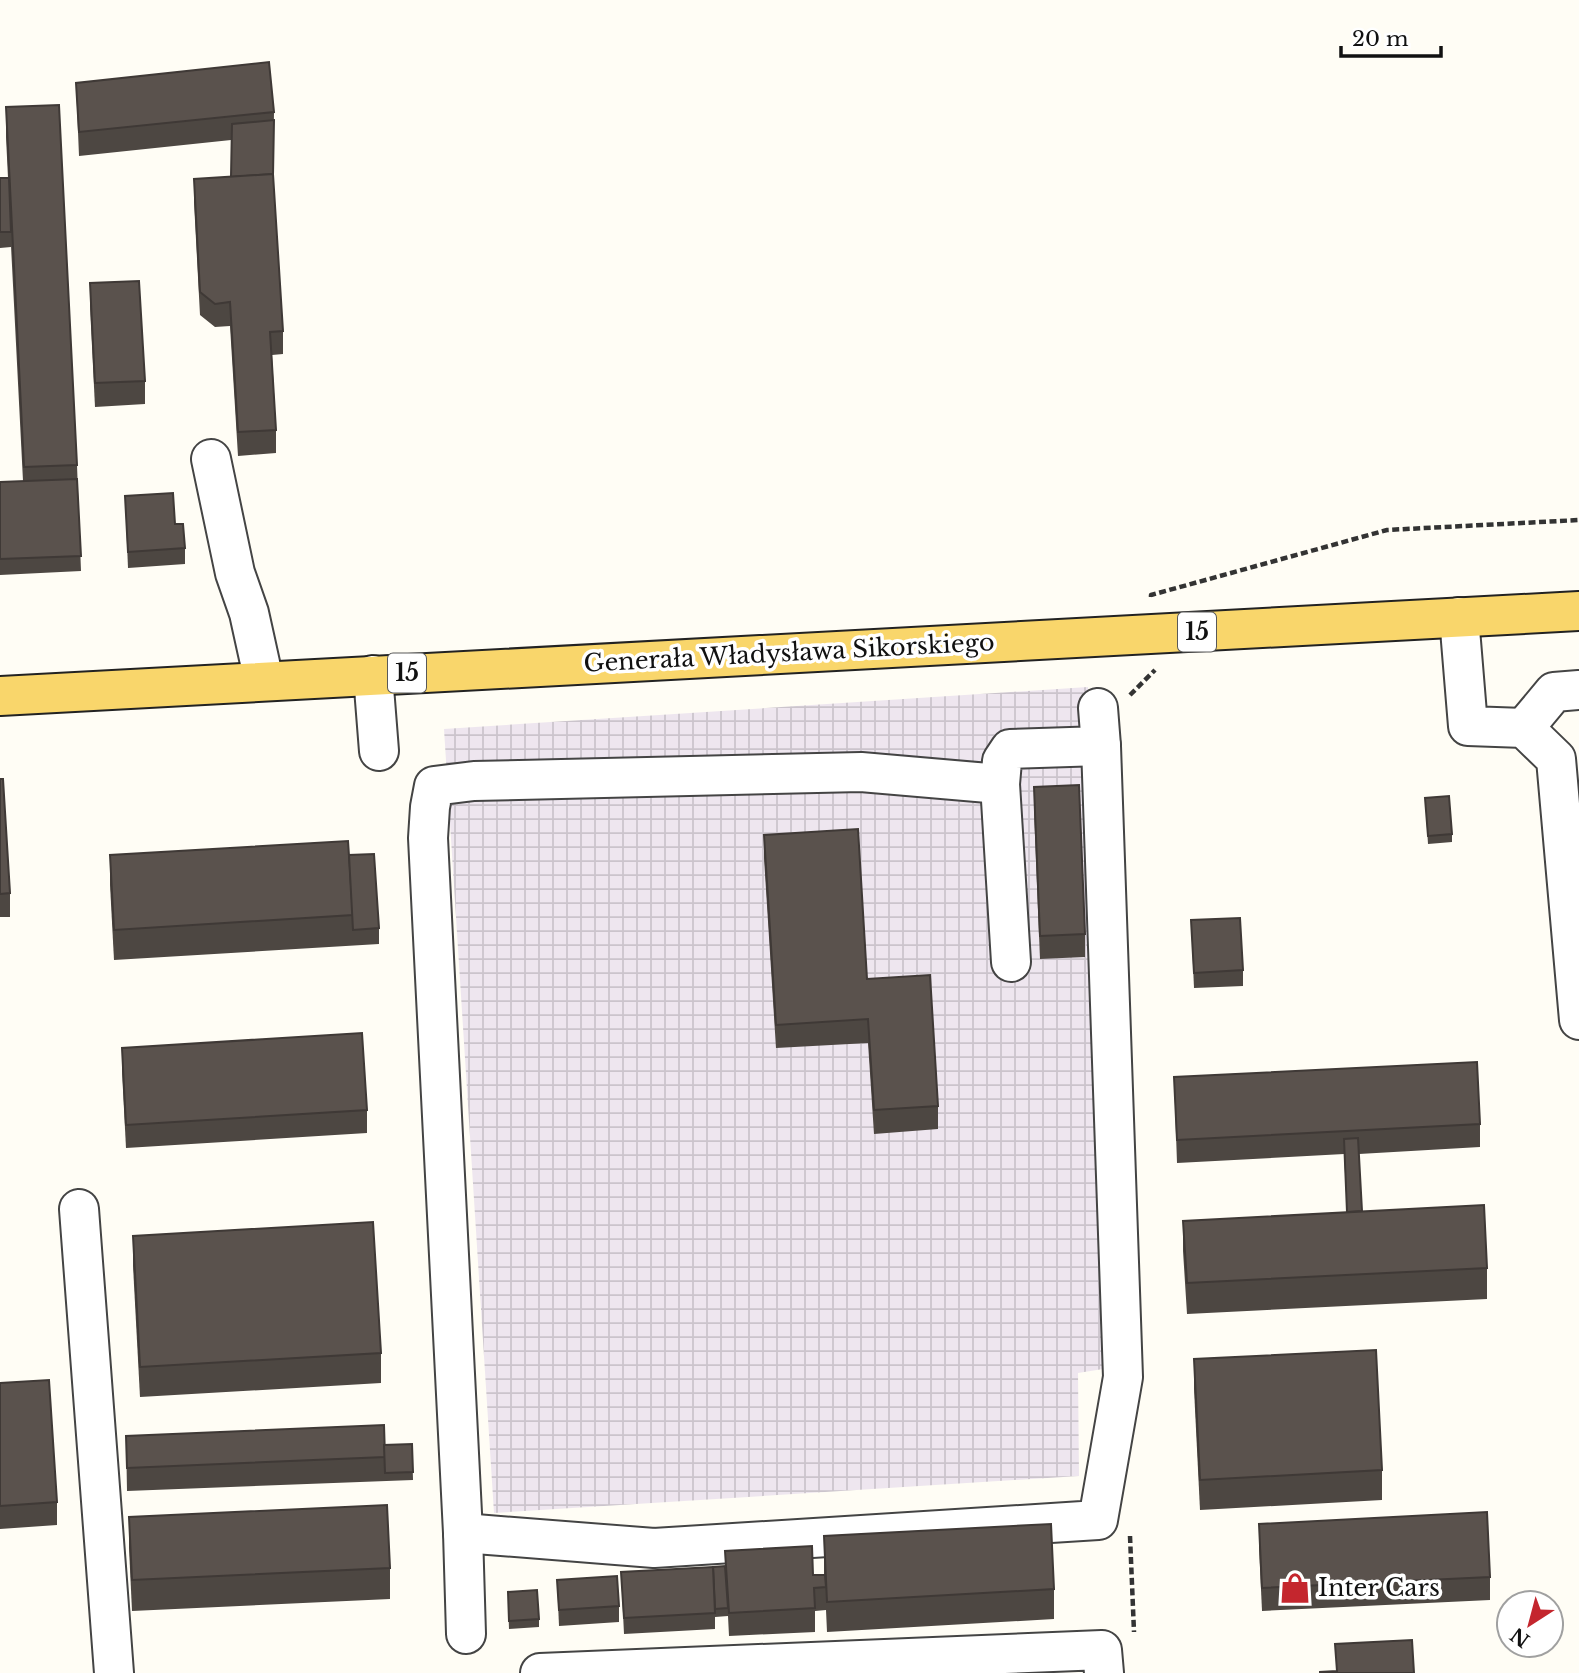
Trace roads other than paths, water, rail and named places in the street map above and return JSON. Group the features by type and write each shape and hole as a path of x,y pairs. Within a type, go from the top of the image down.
{"main road":[{"name":"Generała Władysława Sikorskiego","path":"0,696 815,650 1579,611"}],"street":[{"path":"211,459 235,573 249,613 264,681"},
{"path":"1459,617 1468,726 1524,728 1567,758 1579,1020"},
{"path":"373,675 379,751"},
{"path":"1524,728 1554,692 1579,690"},
{"path":"463,1533 654,1548 1098,1520 1122,1377 1098,708"},
{"path":"1011,962 1000,783 1002,761 1010,749 1101,746"},
{"path":"466,1634 428,838 429,807 434,786 474,781 861,772 1000,783"},
{"path":"79,1209 114,1673"},
{"path":"540,1673 1103,1662"}],"place":[{"name":"Inter Cars","path":"1295,1588"}]}
